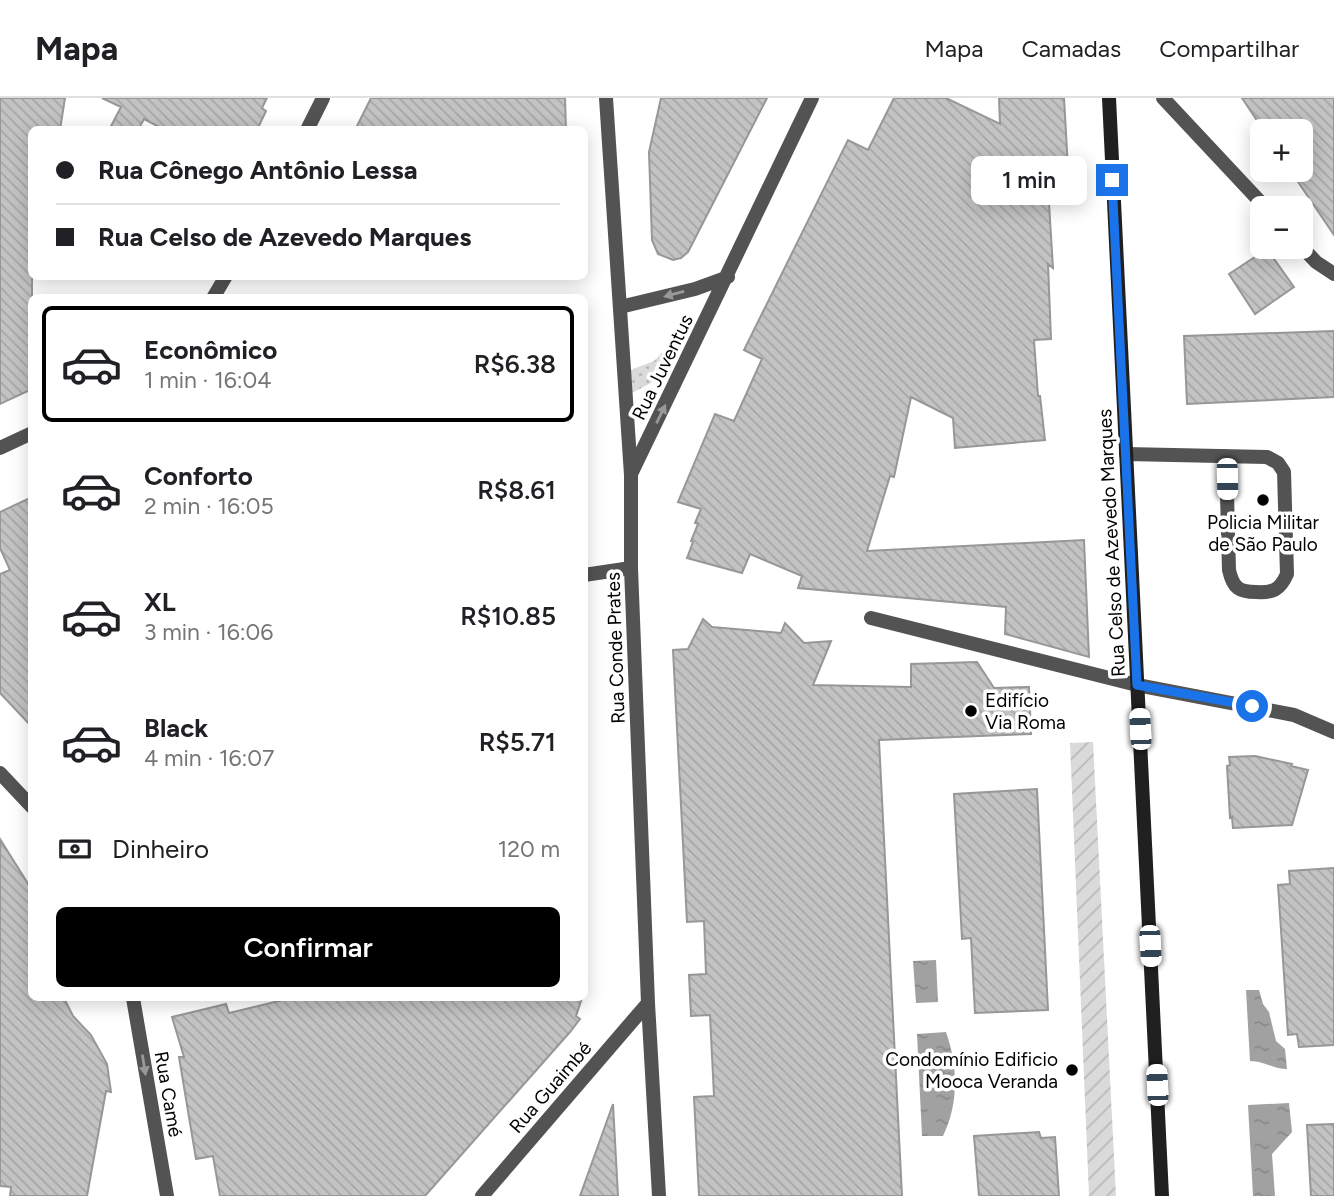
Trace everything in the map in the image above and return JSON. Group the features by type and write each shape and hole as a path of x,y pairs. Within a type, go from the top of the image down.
{"main road":[{"name":"Rua Celso de Azevedo Marques","path":"1108,98 1162,1196"}],"street":[{"path":"309,126 323,98"},
{"name":"Rua Conde Prates","path":"606,98 631,475 631,568 648,1003 659,1196"},
{"name":"Rua Juventus","path":"631,475 812,98"},
{"path":"1163,98 1255,196"},
{"path":"1313,259 1334,274"},
{"name":"Rua Juventus","path":"620,307 695,289 728,276"},
{"path":"0,448 28,435"},
{"path":"1126,454 1226,456 1267,457 1278,463 1284,472 1287,574 1281,587 1271,593 1241,592 1232,584 1229,570 1226,456"},
{"path":"588,574 631,568"},
{"path":"871,618 1137,685 1294,715 1334,732"},
{"path":"0,773 28,802"},
{"name":"Rua Camé","path":"134,1001 167,1196"},
{"name":"Rua Guaimbé","path":"482,1196 648,1003"}],"shaded area":[{"path":"670,345 651,383 630,394 628,371 654,361"},
{"path":"1093,742 1116,1196 1089,1196 1070,743"}],"water":[{"path":"936,960 938,1002 916,1003 913,961"},
{"path":"1246,990 1259,990 1263,1004 1269,1012 1276,1041 1285,1049 1287,1069 1250,1061"},
{"path":"946,1032 955,1071 952,1111 943,1136 922,1136 917,1034"},
{"path":"1289,1103 1292,1132 1272,1154 1275,1196 1253,1196 1248,1105"}],"building":[{"path":"0,98 65,98 61,126 28,126 28,280 32,280 32,294 28,294 28,391 0,404"},
{"path":"102,98 267,98 262,108 266,111 259,126 157,126 144,119 140,126 111,126 121,107"},
{"path":"371,98 565,98 566,126 357,126"},
{"path":"661,98 767,98 688,252 673,260 658,254 652,240 649,152"},
{"path":"894,98 946,98 1000,124 999,98 1064,98 1069,186 1048,187 1053,268 1048,264 1051,339 1034,340 1038,396 1045,440 955,448 953,418 911,397 894,477 890,476 867,551 1084,540 1089,657 1005,634 1006,607 798,588 802,576 750,554 742,573 687,558 701,509 678,502 715,414 734,421 762,359 744,350 848,140 868,150"},
{"path":"1242,98 1334,98 1334,235 1313,204 1313,196 1308,196 1298,182 1313,182 1313,119 1256,119"},
{"path":"1252,259 1274,259 1294,287 1255,314 1229,274"},
{"path":"1334,331 1334,397 1187,404 1184,336"},
{"path":"28,499 28,723 0,693 0,574 10,570 0,548 0,512"},
{"path":"703,619 712,627 781,633 785,623 804,643 831,641 813,685 911,687 911,664 977,662 994,688 1029,687 1031,734 879,740 902,1196 699,1196 694,1097 714,1096 710,1015 691,1016 689,975 706,974 704,921 687,922 673,650 688,649"},
{"path":"1255,756 1308,770 1292,825 1233,828 1227,766 1230,765 1229,757"},
{"path":"1037,789 1048,1010 975,1013 971,938 962,939 954,794"},
{"path":"0,839 28,884 28,1001 66,1001 73,1016 91,1035 107,1064 111,1092 106,1091 87,1196 10,1196 11,1187 0,1186"},
{"path":"1334,868 1334,1045 1299,1047 1297,1034 1288,1035 1278,885 1290,884 1289,871"},
{"path":"279,1001 581,1001 576,1016 580,1019 570,1032 425,1196 220,1196 213,1156 196,1159 179,1057 184,1057 172,1017 226,1004 229,1013"},
{"path":"613,1104 618,1196 580,1196"},
{"path":"1334,1124 1334,1196 1311,1196 1307,1125"},
{"path":"1039,1132 1041,1138 1055,1137 1059,1196 979,1196 974,1136"}],"place":[{"name":"Policia Militar de São Paulo","path":"1263,500"},
{"name":"Edifício Via Roma","path":"971,711"},
{"name":"Condomínio Edificio Mooca Veranda","path":"1072,1070"}],"route":[{"path":"1112,180 1137,685 1252,706"}]}
